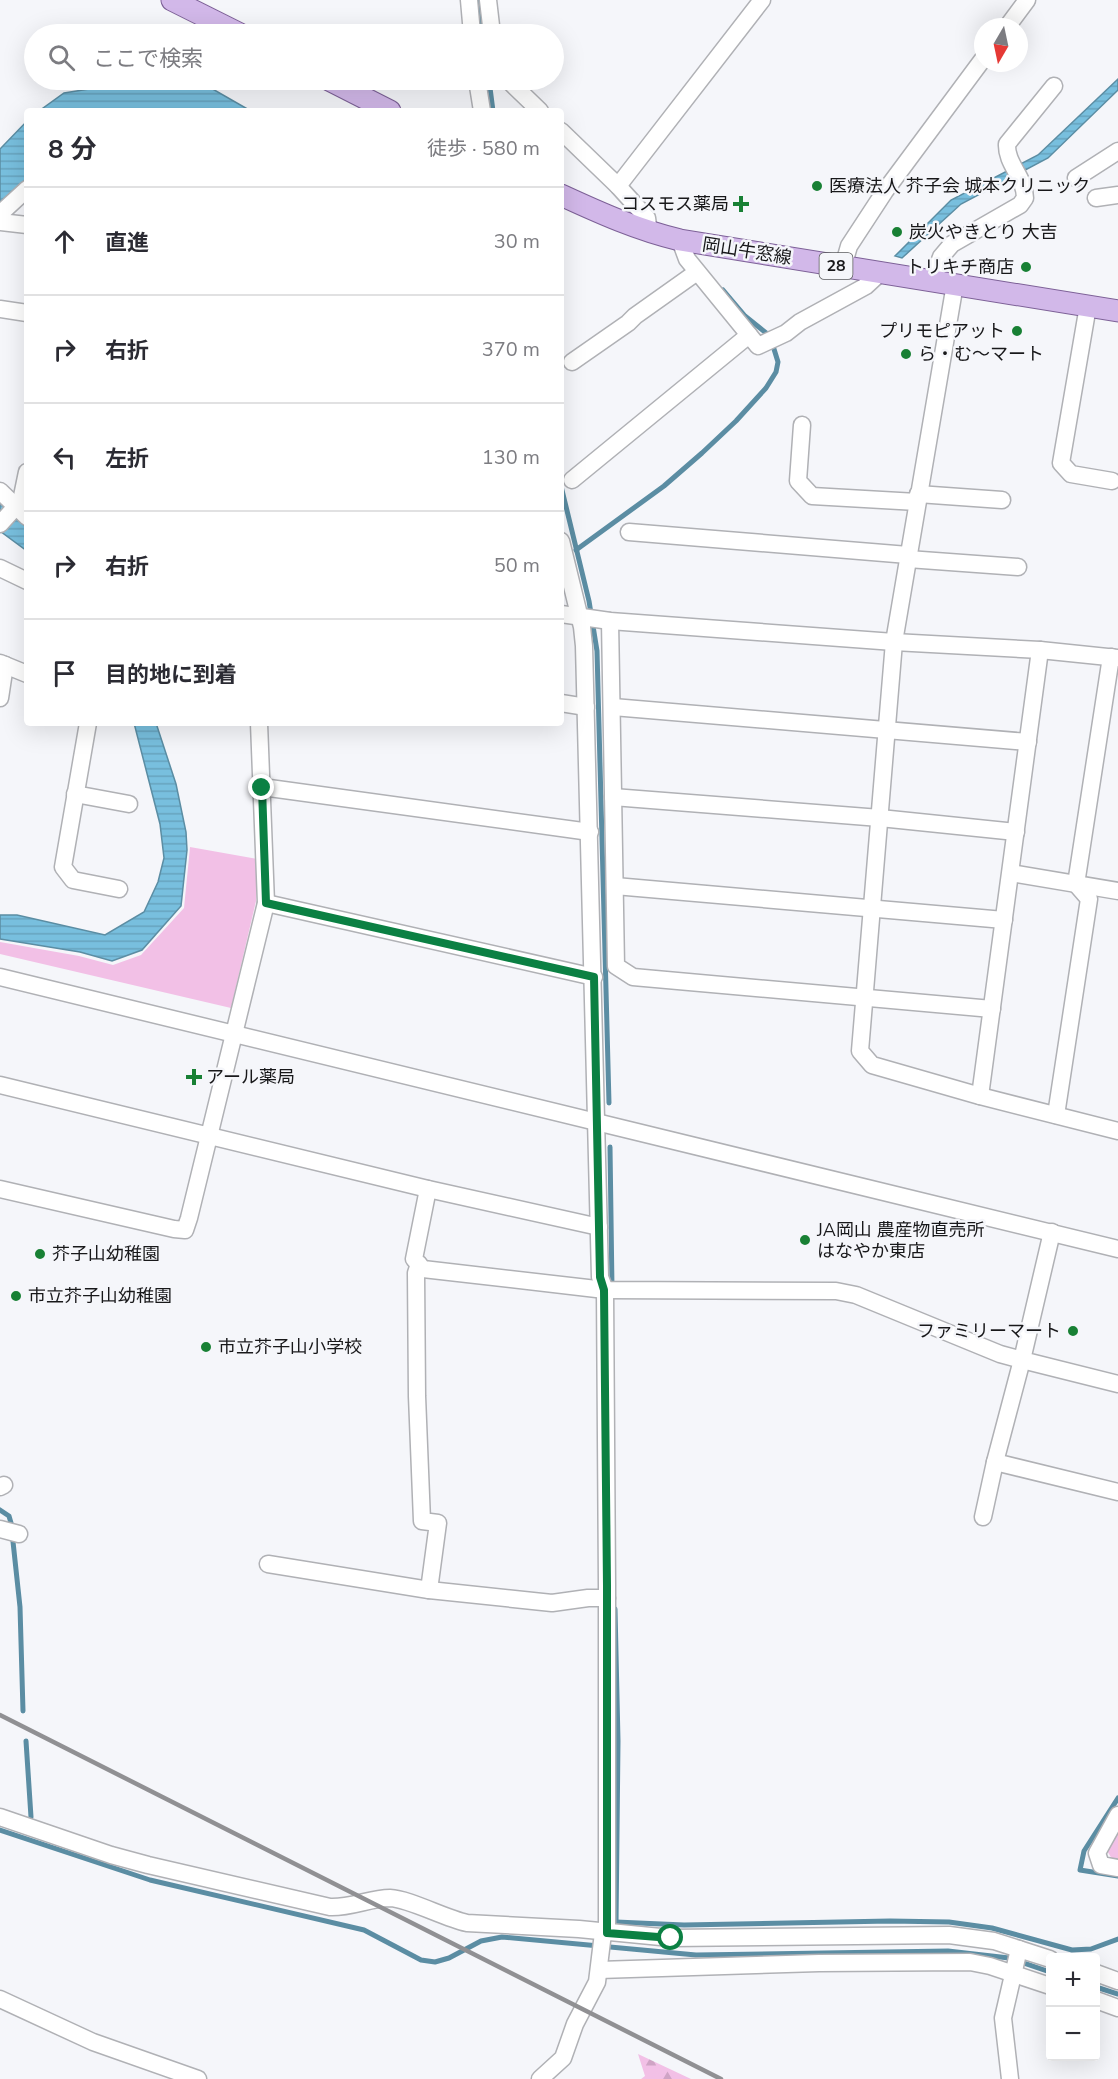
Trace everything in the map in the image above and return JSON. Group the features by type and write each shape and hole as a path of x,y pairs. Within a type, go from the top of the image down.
{"main road":[{"path":"172,0 220,24"},
{"path":"348,90 384,108"},
{"name":"岡山牛窓線","path":"564,196 649,233 680,240 1118,311"}],"street":[{"path":"469,0 471,24"},
{"path":"489,0 491,24"},
{"path":"622,182 762,0"},
{"path":"1014,18 1027,0"},
{"path":"843,267 849,246 885,191 974,71"},
{"path":"932,281 941,256 952,244 1020,205 1025,198 1025,187 1007,153 1007,144 1054,86"},
{"path":"479,90 482,108"},
{"path":"518,90 537,108"},
{"path":"564,134 622,182 647,218 649,233"},
{"path":"1076,178 1118,151"},
{"path":"0,214 24,192"},
{"path":"1096,198 1118,195"},
{"path":"0,222 24,225"},
{"path":"680,240 687,259 758,346 786,333 800,322 866,286 880,273"},
{"path":"572,362 628,324 635,316 697,272"},
{"path":"955,284 894,642 860,1051 872,1065 980,1096 1118,1131"},
{"path":"1088,306 1061,463 1071,474 1112,481"},
{"path":"0,309 24,313"},
{"path":"572,480 749,335"},
{"path":"802,425 798,481 812,496 1002,500"},
{"path":"0,524 18,511 24,488"},
{"path":"0,491 18,511"},
{"path":"629,532 1018,567"},
{"path":"564,547 594,619 613,707 616,966 633,977 992,1009"},
{"path":"0,568 24,580"},
{"path":"564,614 594,619 1114,657 1076,884"},
{"path":"540,2079 563,2058 575,2024 597,1982 603,1939 610,1290 600,1277 585,646 582,627 594,619"},
{"path":"980,1096 1040,650"},
{"path":"0,698 3,664 24,673"},
{"path":"564,703 586,706"},
{"path":"613,707 1028,742"},
{"path":"87,726 63,867 73,880 119,889"},
{"path":"0,1189 185,1230 266,903 259,726"},
{"path":"262,788 590,832"},
{"path":"75,795 129,804"},
{"path":"613,796 880,818 1016,832"},
{"path":"1011,873 1118,891"},
{"path":"1056,1115 1089,898 1076,884"},
{"path":"615,886 1004,920"},
{"path":"266,903 594,977"},
{"path":"0,978 1118,1249"},
{"path":"0,1085 428,1189 599,1227"},
{"path":"428,1189 414,1259 423,1269 610,1290 836,1291 856,1295 1000,1354 1118,1384"},
{"path":"983,1516 1052,1232"},
{"path":"419,1264 416,1273 417,1396 422,1521 438,1523 429,1590"},
{"path":"995,1462 1118,1492"},
{"path":"268,1564 429,1590 552,1603 607,1598"},
{"path":"1118,1815 1097,1853 1101,1865 1118,1868"},
{"path":"0,1817 111,1855 148,1865 330,1906 351,1906 390,1898 402,1900 450,1919 467,1923 579,1929 603,1939 949,1935 994,1941 1018,1953 1046,1958"},
{"path":"599,1970 819,1963 970,1962 990,1966 1018,1953"},
{"path":"1018,1953 1046,1982"},
{"path":"1010,2079 1003,2018 1018,1953"},
{"path":"1100,1975 1118,1981"},
{"path":"0,1999 93,2042 198,2079"},
{"path":"1100,2002 1118,2008"}],"green space":[{"path":"190,847 258,859 256,901 231,1008 0,954 0,942 79,956 113,965 141,955 184,908"},
{"path":"1118,1833 1118,1860 1112,1859 1106,1849"},
{"path":"638,2054 691,2079 641,2079 645,2076"}],"water":[{"path":"1118,79 1118,90 1048,158 961,204 902,258 895,256 951,200 1038,155"},
{"path":"83,90 214,90 246,108 43,108 64,93"},
{"path":"24,124 24,181 0,202 0,149"},
{"path":"0,503 24,525 24,549 0,531"},
{"path":"135,726 157,726 176,784 186,832 187,850 181,906 142,950 112,961 80,952 0,939 0,915 17,915 105,935 144,912 158,882 164,858 160,824"}],"waterway":[{"path":"479,0 481,24"},
{"path":"490,90 493,108"},
{"path":"576,550 664,486 702,453 736,421 766,388 776,372 778,362 770,336 745,316 723,290"},
{"path":"564,498 589,601 597,651 609,1103"},
{"path":"610,1147 612,1288"},
{"path":"0,1510 9,1516 11,1523 20,1607 23,1711"},
{"path":"615,1609 618,1741 616,1925"},
{"path":"26,1741 31,1817"},
{"path":"1118,1798 1084,1851 1080,1870 1118,1876"},
{"path":"0,1830 150,1880 364,1930 421,1960 435,1962 449,1958 481,1941 502,1937 696,1955 948,1951 1009,1958 1046,1971"},
{"path":"616,1922 684,1925 949,1922 992,1928 1072,1950 1091,1949 1118,1939"},
{"path":"1100,1988 1118,1994"}],"railway":[{"path":"0,1715 721,2079"}],"place":[{"name":"医療法人 芥子会 城本クリニック","path":"817,186"},
{"name":"コスモス薬局","path":"741,204"},
{"name":"炭火やきとり 大吉","path":"897,232"},
{"name":"トリキチ商店","path":"1026,267"},
{"name":"プリモピアット","path":"1017,331"},
{"name":"ら・む〜マート","path":"906,354"},
{"name":"アール薬局","path":"194,1077"},
{"name":"JA岡山 農産物直売所 はなやか東店","path":"805,1240"},
{"name":"芥子山幼稚園","path":"40,1254"},
{"name":"市立芥子山幼稚園","path":"16,1296"},
{"name":"ファミリーマート","path":"1073,1331"},
{"name":"市立芥子山小学校","path":"206,1347"}],"route":[{"path":"262,788 266,903 594,977 600,1277 604,1290 607,1933 671,1938"}]}
